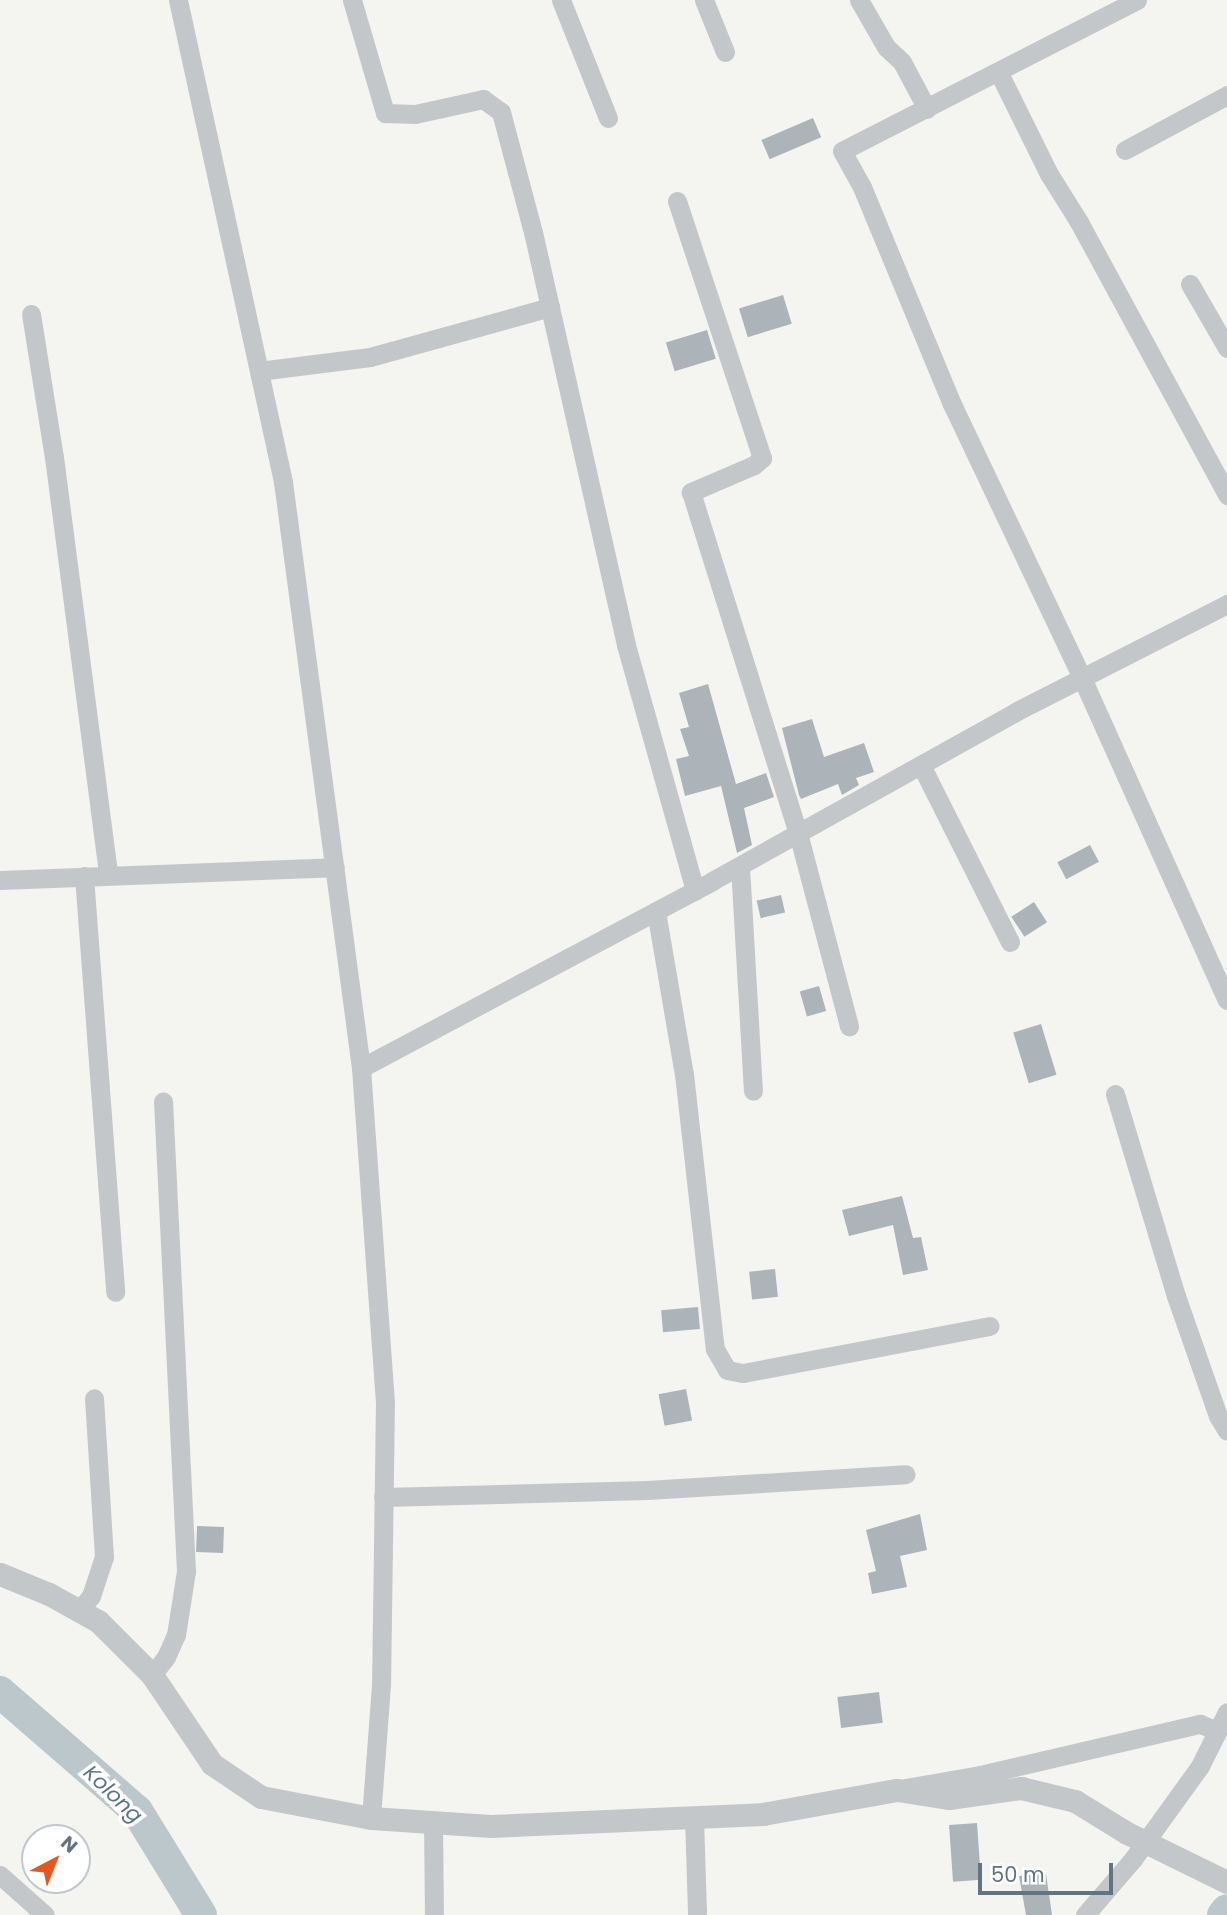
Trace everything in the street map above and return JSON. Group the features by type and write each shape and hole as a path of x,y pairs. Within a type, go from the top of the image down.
{"street":[{"path":"177,0 283,482 361,1068 385,1402 381,1685 371,1818"},
{"path":"352,0 385,113 415,114 483,99 501,112 550,307 626,645 695,890"},
{"path":"561,0 608,118"},
{"path":"704,0 725,52"},
{"path":"859,0 886,47 902,62 927,109"},
{"path":"1137,0 999,73 842,151 862,187 953,404 1082,678 1227,1000"},
{"path":"999,73 1049,174 1079,222 1227,495"},
{"path":"1125,150 1227,95"},
{"path":"677,201 762,458 754,465 691,492 798,833 849,1026"},
{"path":"1190,284 1227,348"},
{"path":"259,371 370,357 550,307"},
{"path":"31,314 54,457 108,875"},
{"path":"361,1068 740,866 1082,678 1227,604"},
{"path":"921,765 1010,942"},
{"path":"740,866 753,1091"},
{"path":"0,880 335,867"},
{"path":"84,876 114,1292"},
{"path":"656,911 684,1074 715,1349 727,1370 743,1373 990,1326"},
{"path":"1115,1094 1176,1296 1218,1416 1227,1432"},
{"path":"152,1675 166,1657 176,1635 186,1571 163,1102"},
{"path":"79,1610 91,1596 104,1557 94,1398"},
{"path":"383,1497 647,1490 906,1474"},
{"path":"0,1574 98,1620 152,1675 212,1764 261,1797 371,1818 491,1826 763,1814 980,1775 1200,1724 1218,1731"},
{"path":"1085,1915 1133,1859 1200,1766 1227,1712"},
{"path":"897,1790 949,1798 1021,1788 1074,1801 1127,1833 1227,1882"},
{"path":"694,1817 698,1915"},
{"path":"433,1822 434,1915"},
{"path":"0,1875 45,1915"}],"building":[{"path":"813,118 821,137 770,159 761,140"},
{"path":"783,295 792,324 748,337 739,308"},
{"path":"707,330 716,359 675,371 666,343"},
{"path":"708,684 736,784 766,773 774,797 744,808 752,845 737,853 721,786 685,796 676,759 689,756 680,729 689,727 679,693"},
{"path":"812,719 824,757 864,743 874,772 856,778 859,785 842,795 838,784 801,799 799,795 782,728"},
{"path":"1090,845 1099,862 1066,879 1057,862"},
{"path":"781,895 785,913 761,918 757,901"},
{"path":"1034,902 1047,922 1024,937 1011,917"},
{"path":"819,986 826,1011 807,1017 800,992"},
{"path":"1041,1024 1056,1075 1029,1083 1013,1032"},
{"path":"902,1196 913,1238 921,1237 928,1270 903,1275 893,1225 849,1236 842,1210"},
{"path":"775,1269 778,1297 752,1300 749,1272"},
{"path":"698,1307 700,1329 663,1332 661,1310"},
{"path":"686,1389 692,1420 665,1426 659,1394"},
{"path":"920,1514 927,1550 900,1556 907,1587 872,1594 868,1573 876,1571 866,1530"},
{"path":"197,1526 224,1527 223,1553 196,1552"},
{"path":"879,1692 883,1723 841,1728 837,1697"},
{"path":"977,1823 981,1880 953,1882 949,1825"},
{"path":"1046,1874 1052,1915 1026,1915 1019,1876"}],"waterway":[{"name":"Kolong","path":"0,1692 137,1811 201,1915"},
{"name":"Kolong","path":"1223,1915 1227,1910"}]}
